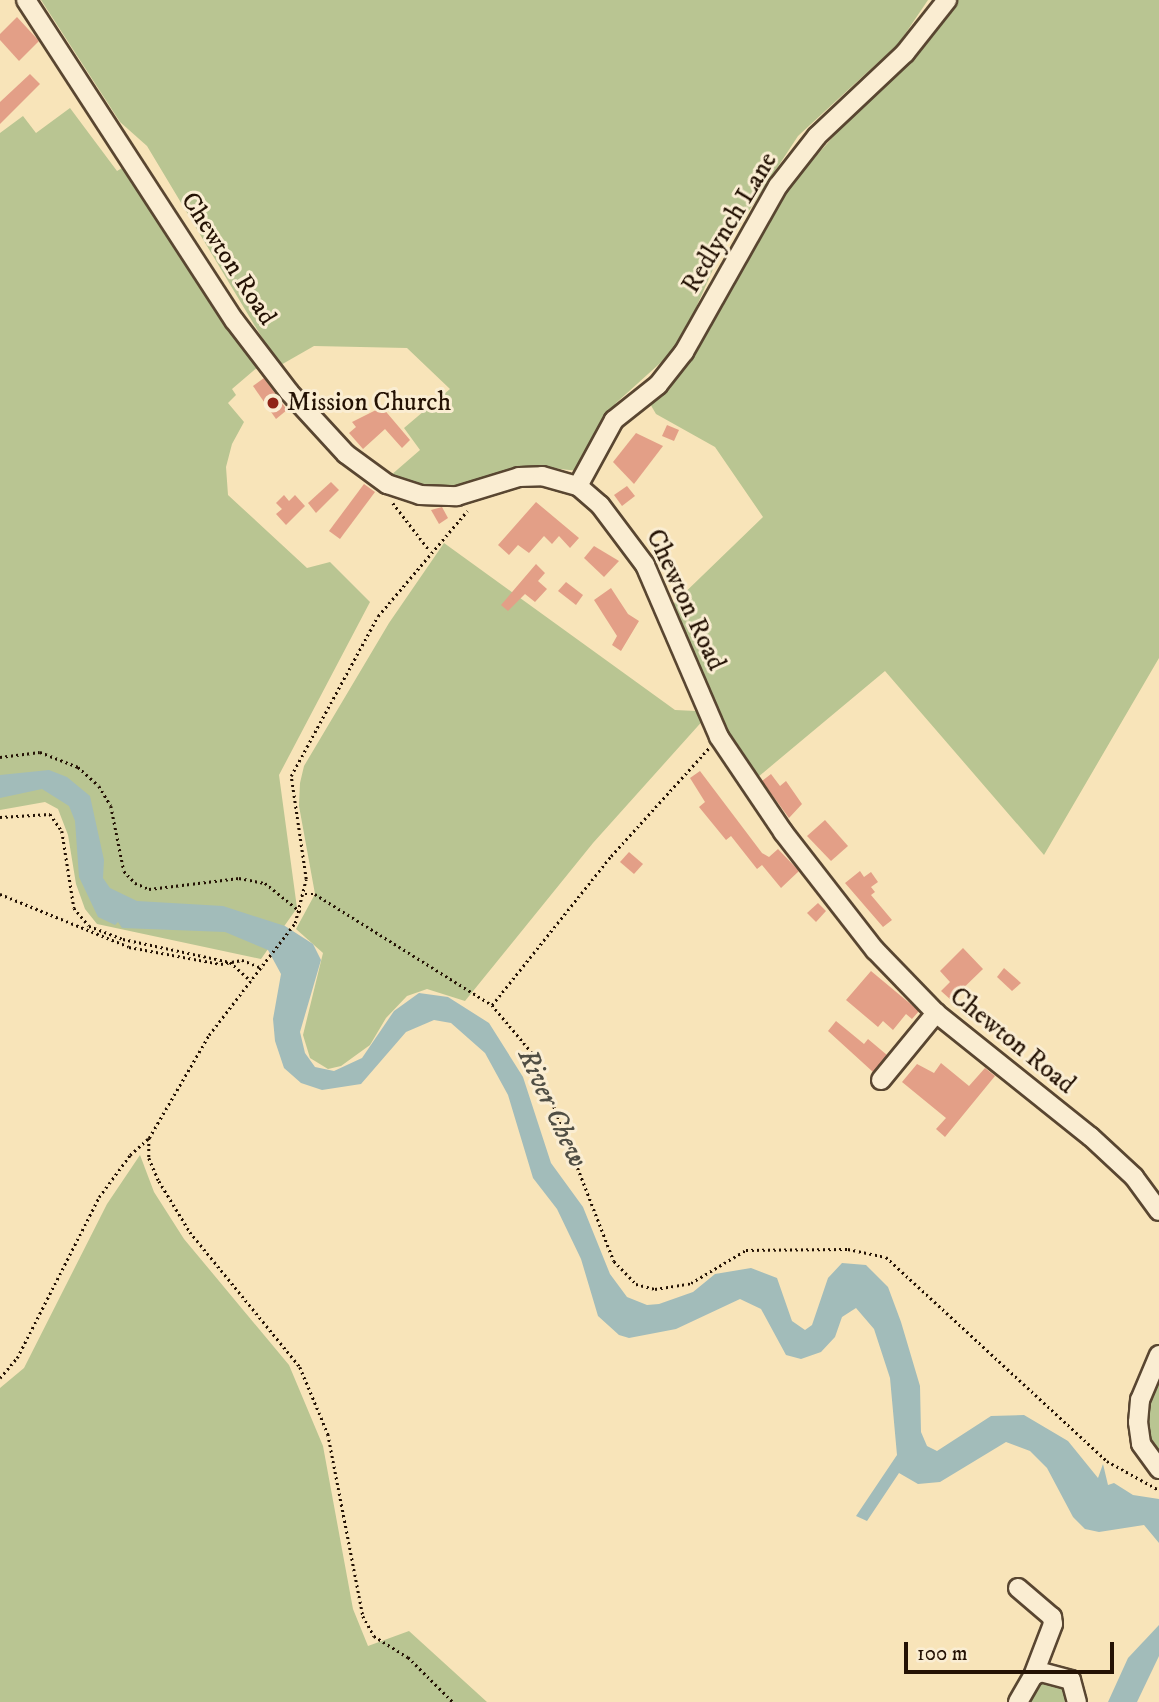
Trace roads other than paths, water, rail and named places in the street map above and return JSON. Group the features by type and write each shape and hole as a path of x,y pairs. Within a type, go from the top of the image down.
{"street":[{"name":"Chewton Road","path":"26,0 234,320 321,428 359,466 387,484 441,498 519,477 542,476 578,486 618,523 645,565 719,737 783,832 867,939 936,1013 1091,1137 1134,1177 1159,1211"},
{"name":"Redlynch Lane","path":"578,486 614,420 658,385 684,352 778,186 817,136 905,53 947,0"},
{"path":"881,1080 936,1013"},
{"path":"1159,1355 1140,1400 1138,1422 1141,1444 1159,1469"},
{"path":"1018,1588 1052,1617 1053,1624 1033,1676 1018,1702"},
{"path":"1033,1676 1055,1672 1071,1680 1077,1702"}],"water":[{"name":"River Chew","path":"49,770 67,777 90,796 104,860 103,878 110,888 137,901 223,906 285,926 313,944 321,960 300,1032 305,1053 315,1067 334,1071 362,1058 394,1011 419,993 448,997 489,1023 523,1077 551,1163 583,1207 610,1274 627,1297 647,1305 659,1304 693,1292 715,1274 751,1268 777,1278 792,1321 805,1330 812,1325 828,1278 842,1263 866,1265 888,1287 901,1322 920,1386 921,1432 927,1446 937,1451 991,1416 1024,1415 1068,1441 1098,1478 1103,1464 1108,1485 1114,1483 1133,1495 1159,1499 1159,1543 1144,1525 1099,1532 1085,1529 1073,1517 1047,1468 1030,1451 1006,1442 940,1482 918,1484 899,1473 867,1521 856,1516 897,1455 890,1378 874,1329 856,1308 842,1317 835,1337 821,1352 801,1359 786,1355 761,1309 740,1299 676,1329 629,1338 619,1335 598,1316 581,1259 557,1209 533,1178 508,1095 485,1053 451,1023 434,1020 406,1032 361,1084 322,1090 301,1083 284,1068 275,1041 273,1019 281,974 268,950 225,932 122,928 118,922 115,925 98,917 79,877 75,821 69,806 42,789 0,798 0,775"},
{"path":"1159,1625 1159,1656 1137,1702 1108,1702 1128,1658"}],"place":[{"name":"Mission Church","path":"273,403"}]}
